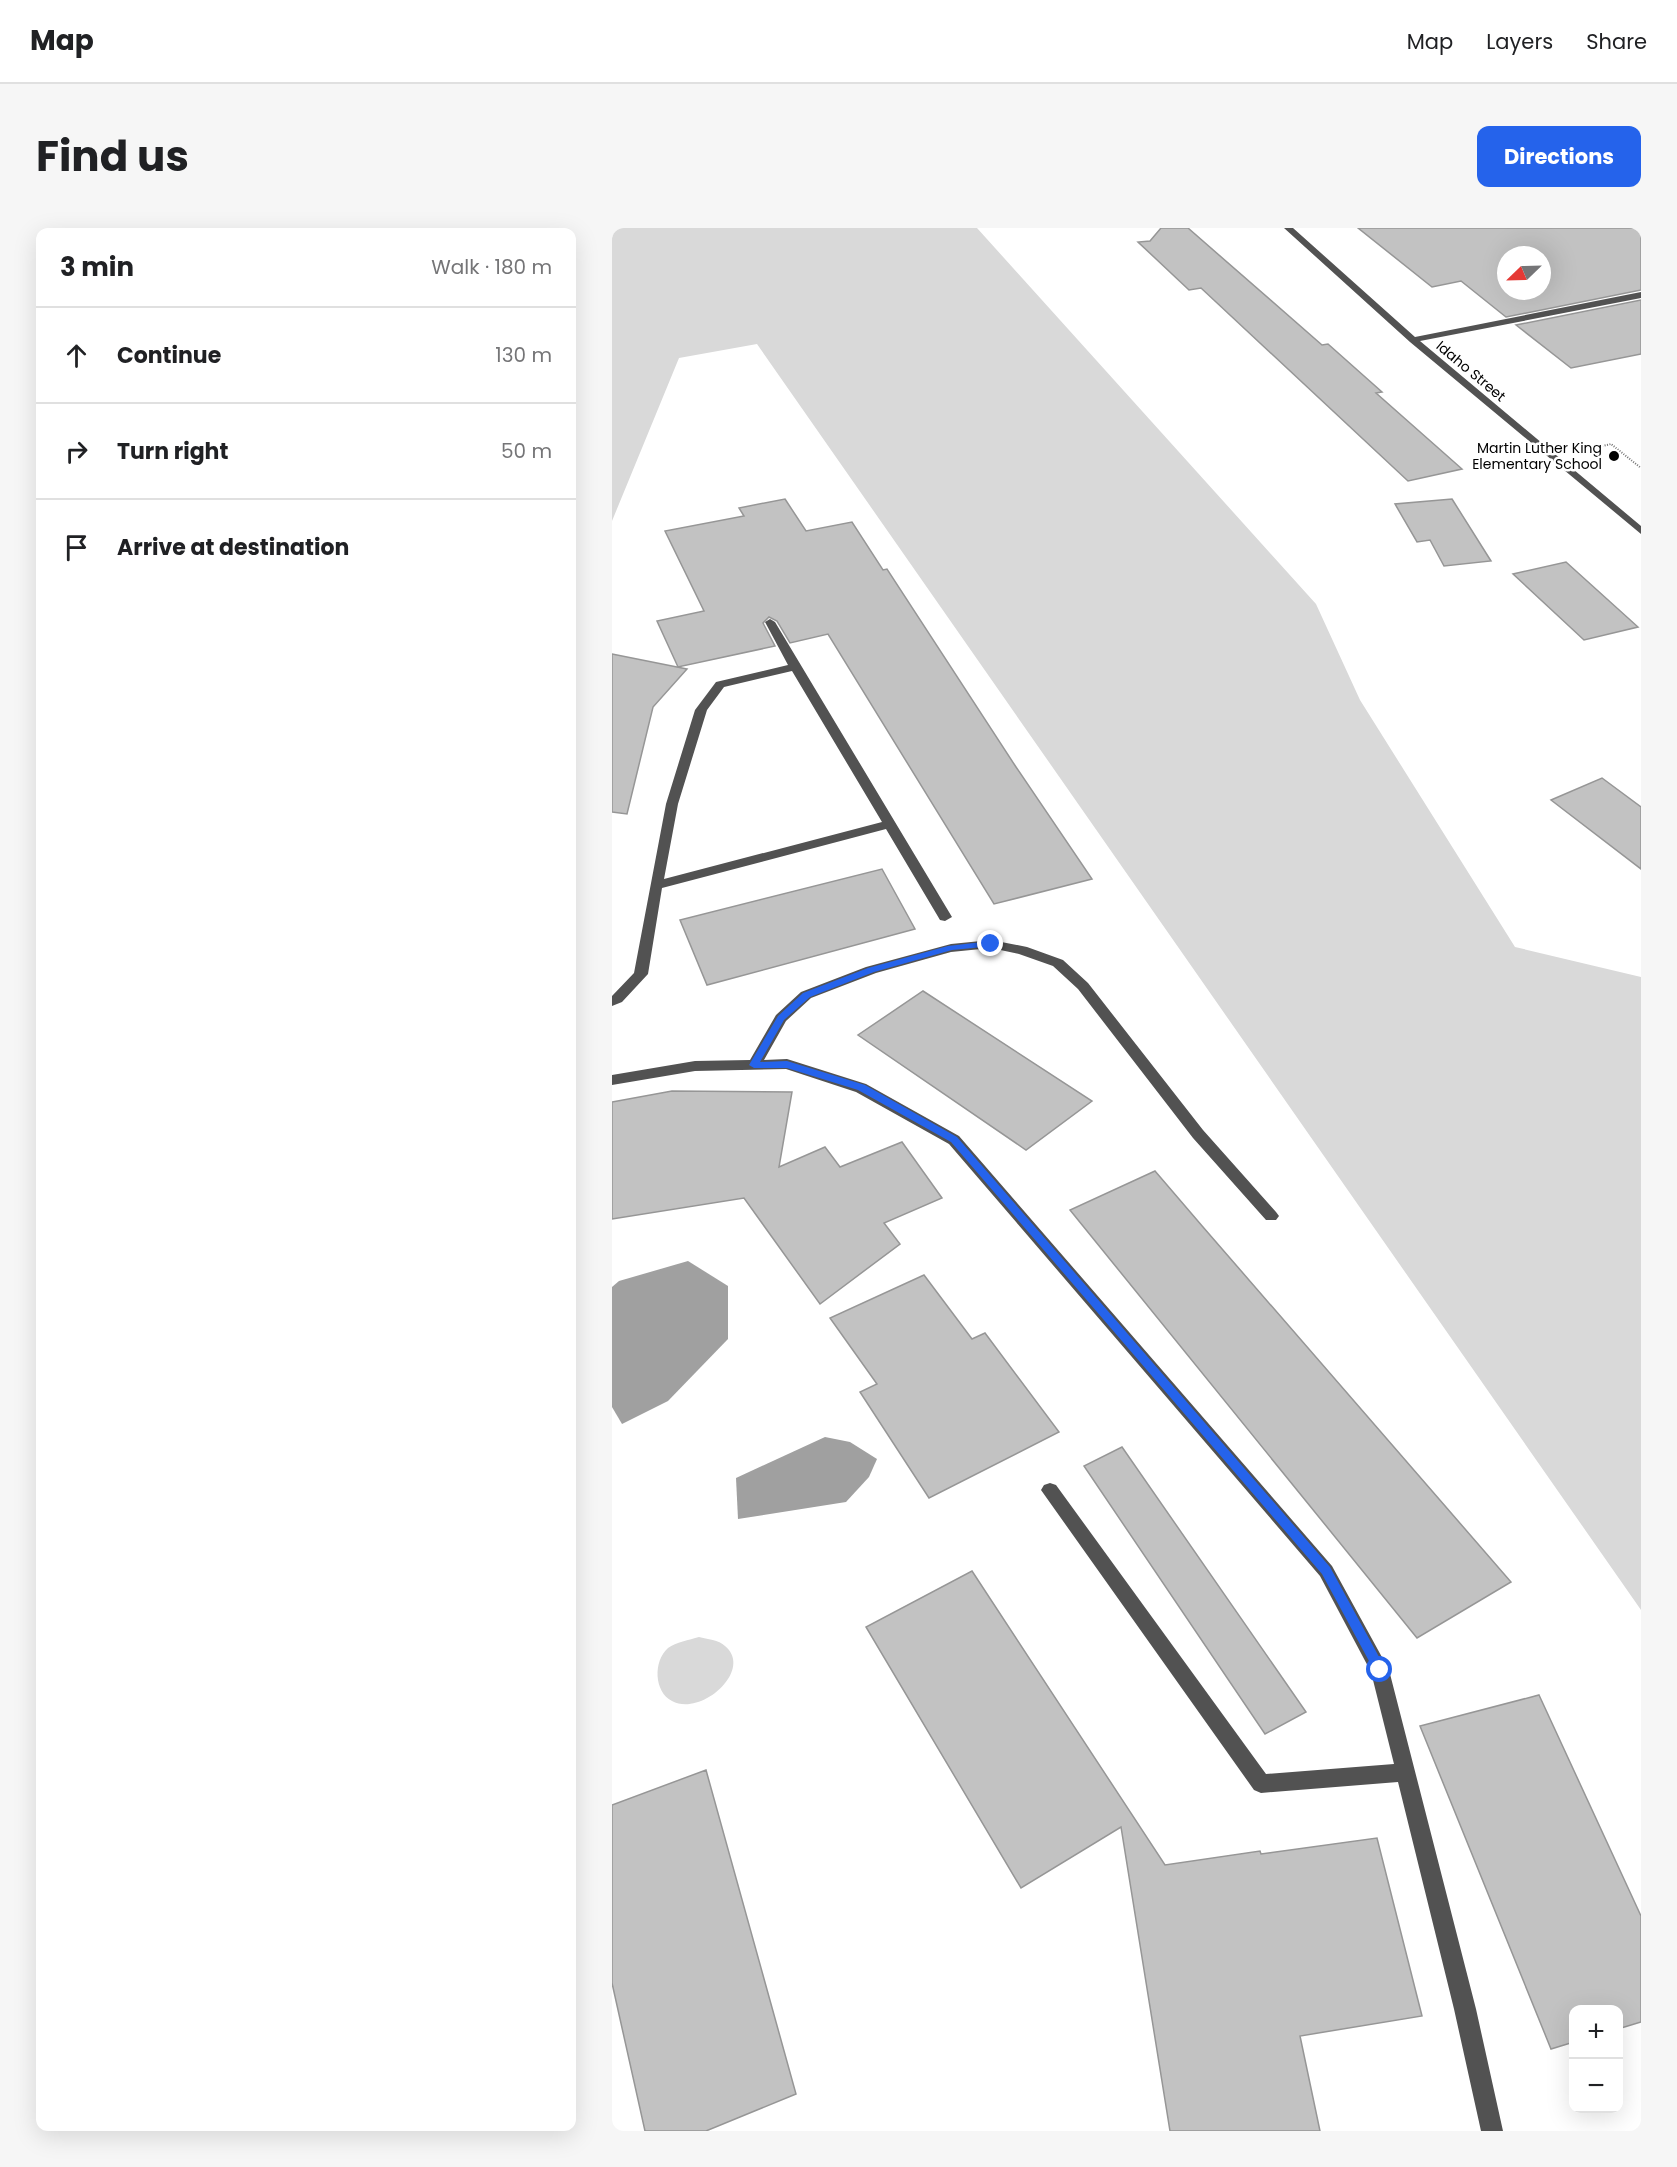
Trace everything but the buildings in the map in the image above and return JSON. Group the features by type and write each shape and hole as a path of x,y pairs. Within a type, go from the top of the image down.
{"street":[{"name":"Idaho Street","path":"1288,228 1413,340 1641,531"},
{"path":"1413,340 1641,296"},
{"path":"770,622 945,917"},
{"path":"612,1001 617,999 641,974 672,804 701,710 720,684 795,667"},
{"path":"656,885 890,824"},
{"path":"754,1065 781,1018 806,995 871,970 951,948 991,944 1022,950 1058,963 1083,986 1198,1134 1271,1216"},
{"path":"612,1080 695,1066 787,1065 861,1088 954,1140 1326,1571 1380,1670 1465,2009 1492,2131"},
{"path":"1050,1490 1261,1784 1405,1772"}],"path":[{"path":"1588,450 1611,444 1641,468"}],"shaded area":[{"path":"612,228 977,228 1316,604 1360,700 1515,947 1641,977 1641,1610 757,344 679,358 612,521"},
{"path":"688,1261 728,1286 728,1339 668,1401 622,1424 612,1407 612,1287 619,1281"},
{"path":"825,1437 850,1442 877,1459 869,1477 846,1502 738,1519 736,1478"},
{"path":"699,1637 725,1646 732,1656 733,1667 729,1678 709,1697 697,1703 684,1704 672,1701 666,1697 659,1684 660,1660 671,1646"}],"place":[{"name":"Martin Luther King Elementary School","path":"1614,456"}],"route":[{"path":"991,944 951,948 871,970 806,995 781,1018 754,1065 787,1065 861,1088 954,1140 1326,1571 1380,1670"}]}
